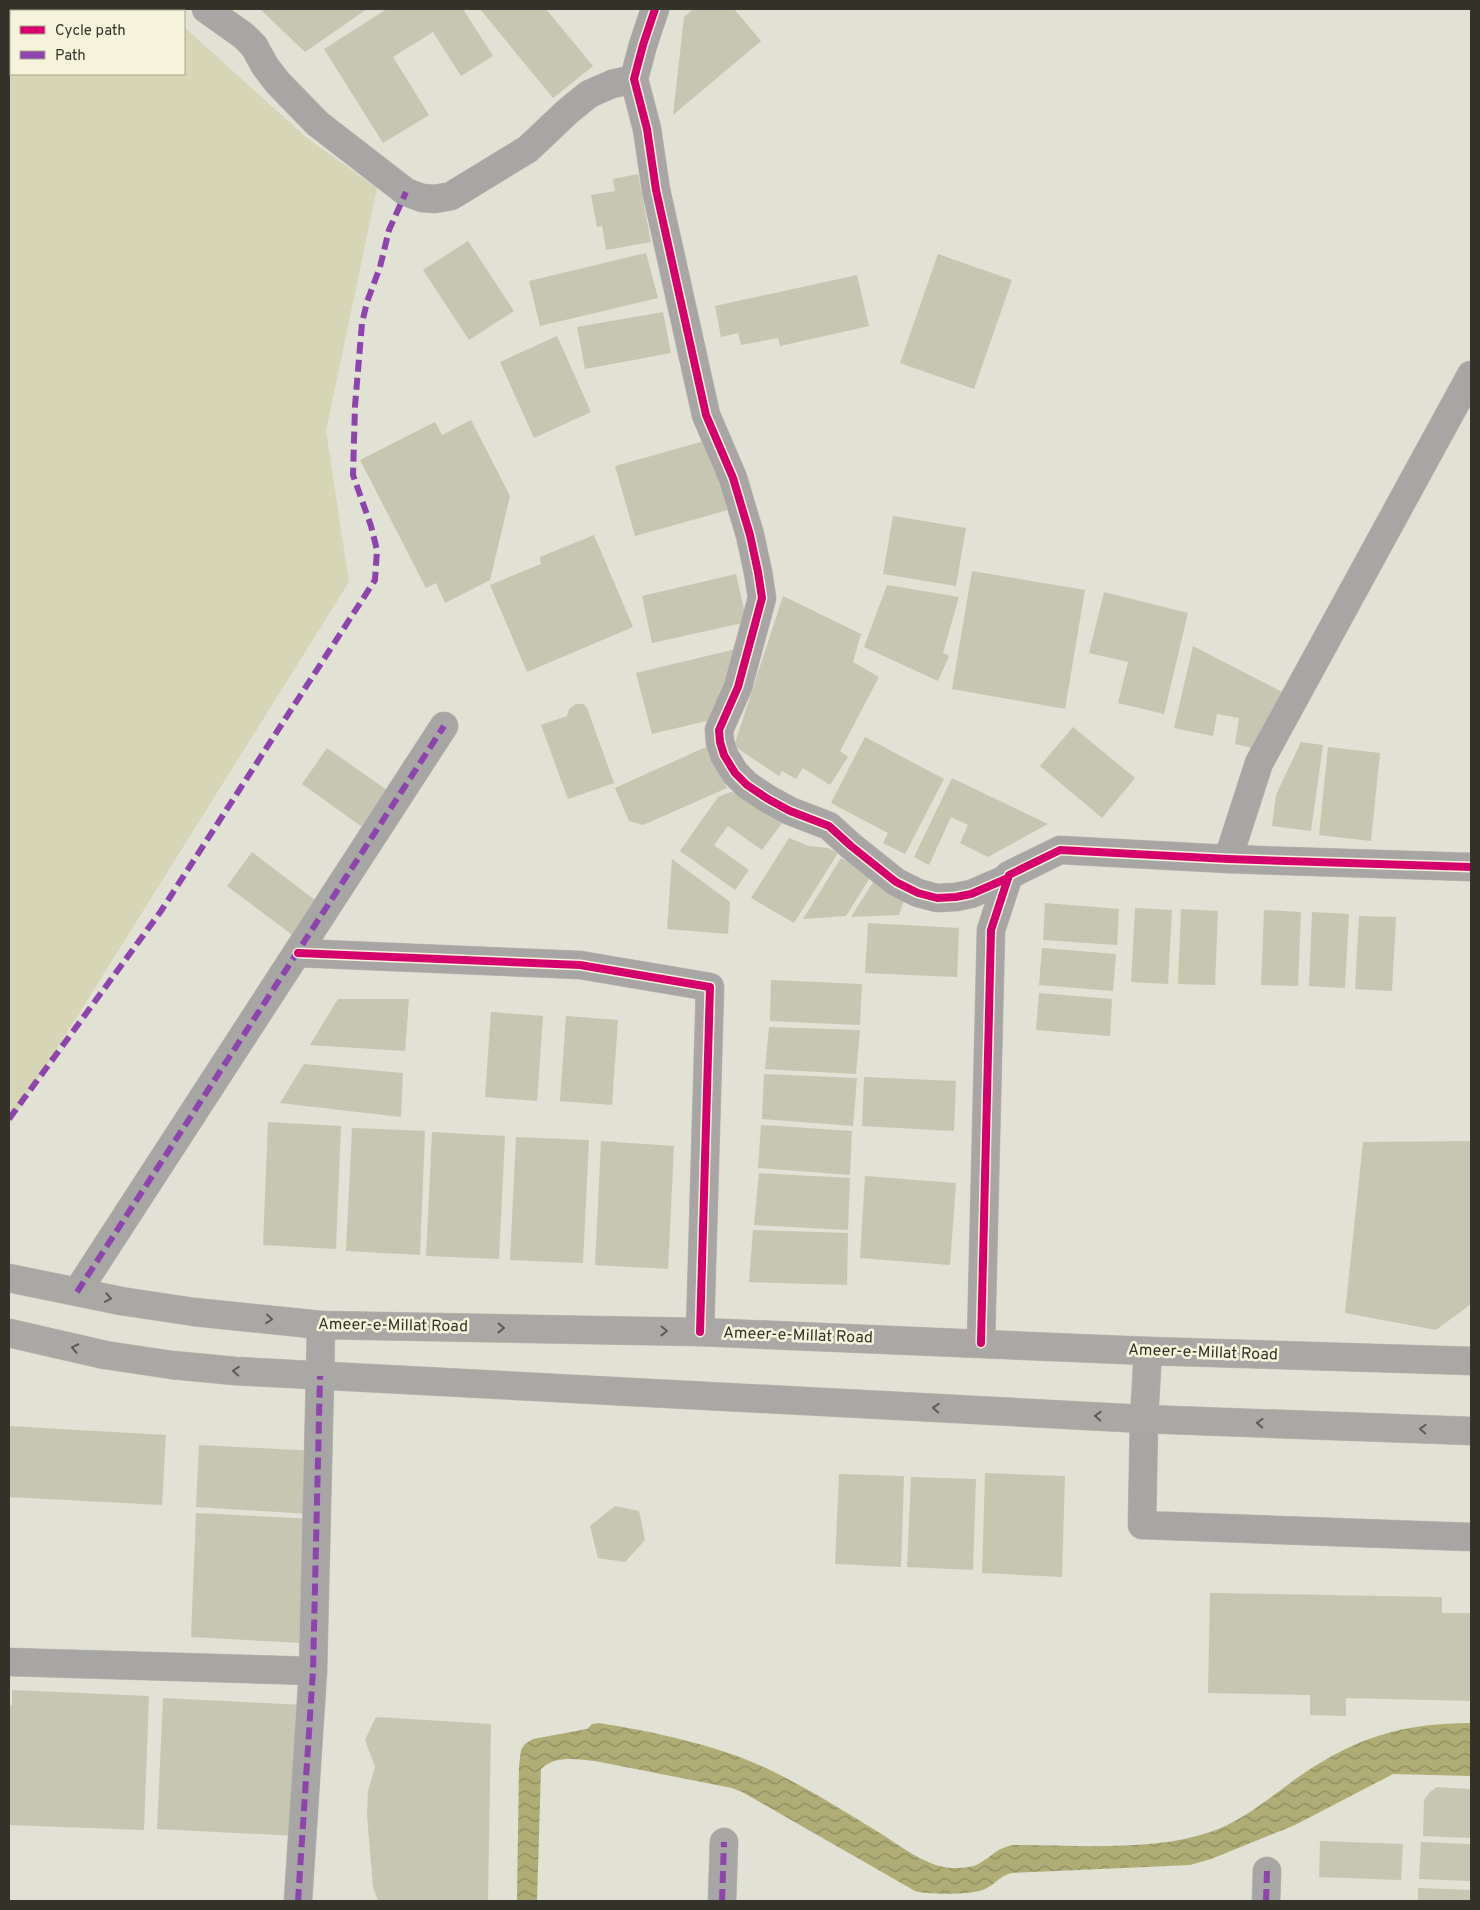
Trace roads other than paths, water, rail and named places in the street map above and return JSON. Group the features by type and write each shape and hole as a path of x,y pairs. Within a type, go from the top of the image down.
{"main road":[{"name":"Ameer-e-Millat Road","path":"9,1278 76,1292 194,1312 321,1325 700,1332 1148,1351 1471,1362"},
{"path":"320,1376 321,1325"},
{"path":"9,1333 105,1355 172,1365 235,1371 1144,1419 1471,1431"},
{"path":"1144,1419 1148,1351"}],"street":[{"path":"206,9 244,36 254,46 265,66 278,83 318,124 406,192 422,198 435,199 451,196 528,149 589,94 612,84 634,79"},
{"path":"655,9 634,79 647,129 656,190 706,414 733,478 750,535 762,598 738,687 719,730 724,755 735,774 747,785 790,811 829,826 896,882 918,894 937,898 956,897 971,894 1008,878"},
{"path":"1228,859 1259,763 1471,375"},
{"path":"76,1292 444,726"},
{"path":"981,1343 991,930 1009,875 1060,850 1228,859 1471,867"},
{"path":"298,953 580,965 710,986 700,1332"},
{"path":"298,1901 313,1671 320,1376"},
{"path":"1144,1419 1142,1525 1471,1537"},
{"path":"9,1662 313,1671"},
{"path":"722,1901 724,1842"},
{"path":"1266,1901 1267,1871"}],"water":[{"path":"599,1723 688,1741 711,1747 754,1763 815,1794 914,1855 932,1864 951,1868 977,1865 998,1850 1013,1845 1139,1845 1187,1838 1210,1832 1234,1822 1318,1764 1359,1743 1401,1730 1423,1726 1471,1723 1471,1776 1393,1774 1295,1825 1211,1859 1190,1865 1011,1873 979,1891 940,1894 915,1891 744,1793 732,1788 595,1761 566,1759 553,1762 541,1769 537,1901 517,1901 519,1766 521,1750 525,1744 533,1739 587,1729 592,1724"}]}
